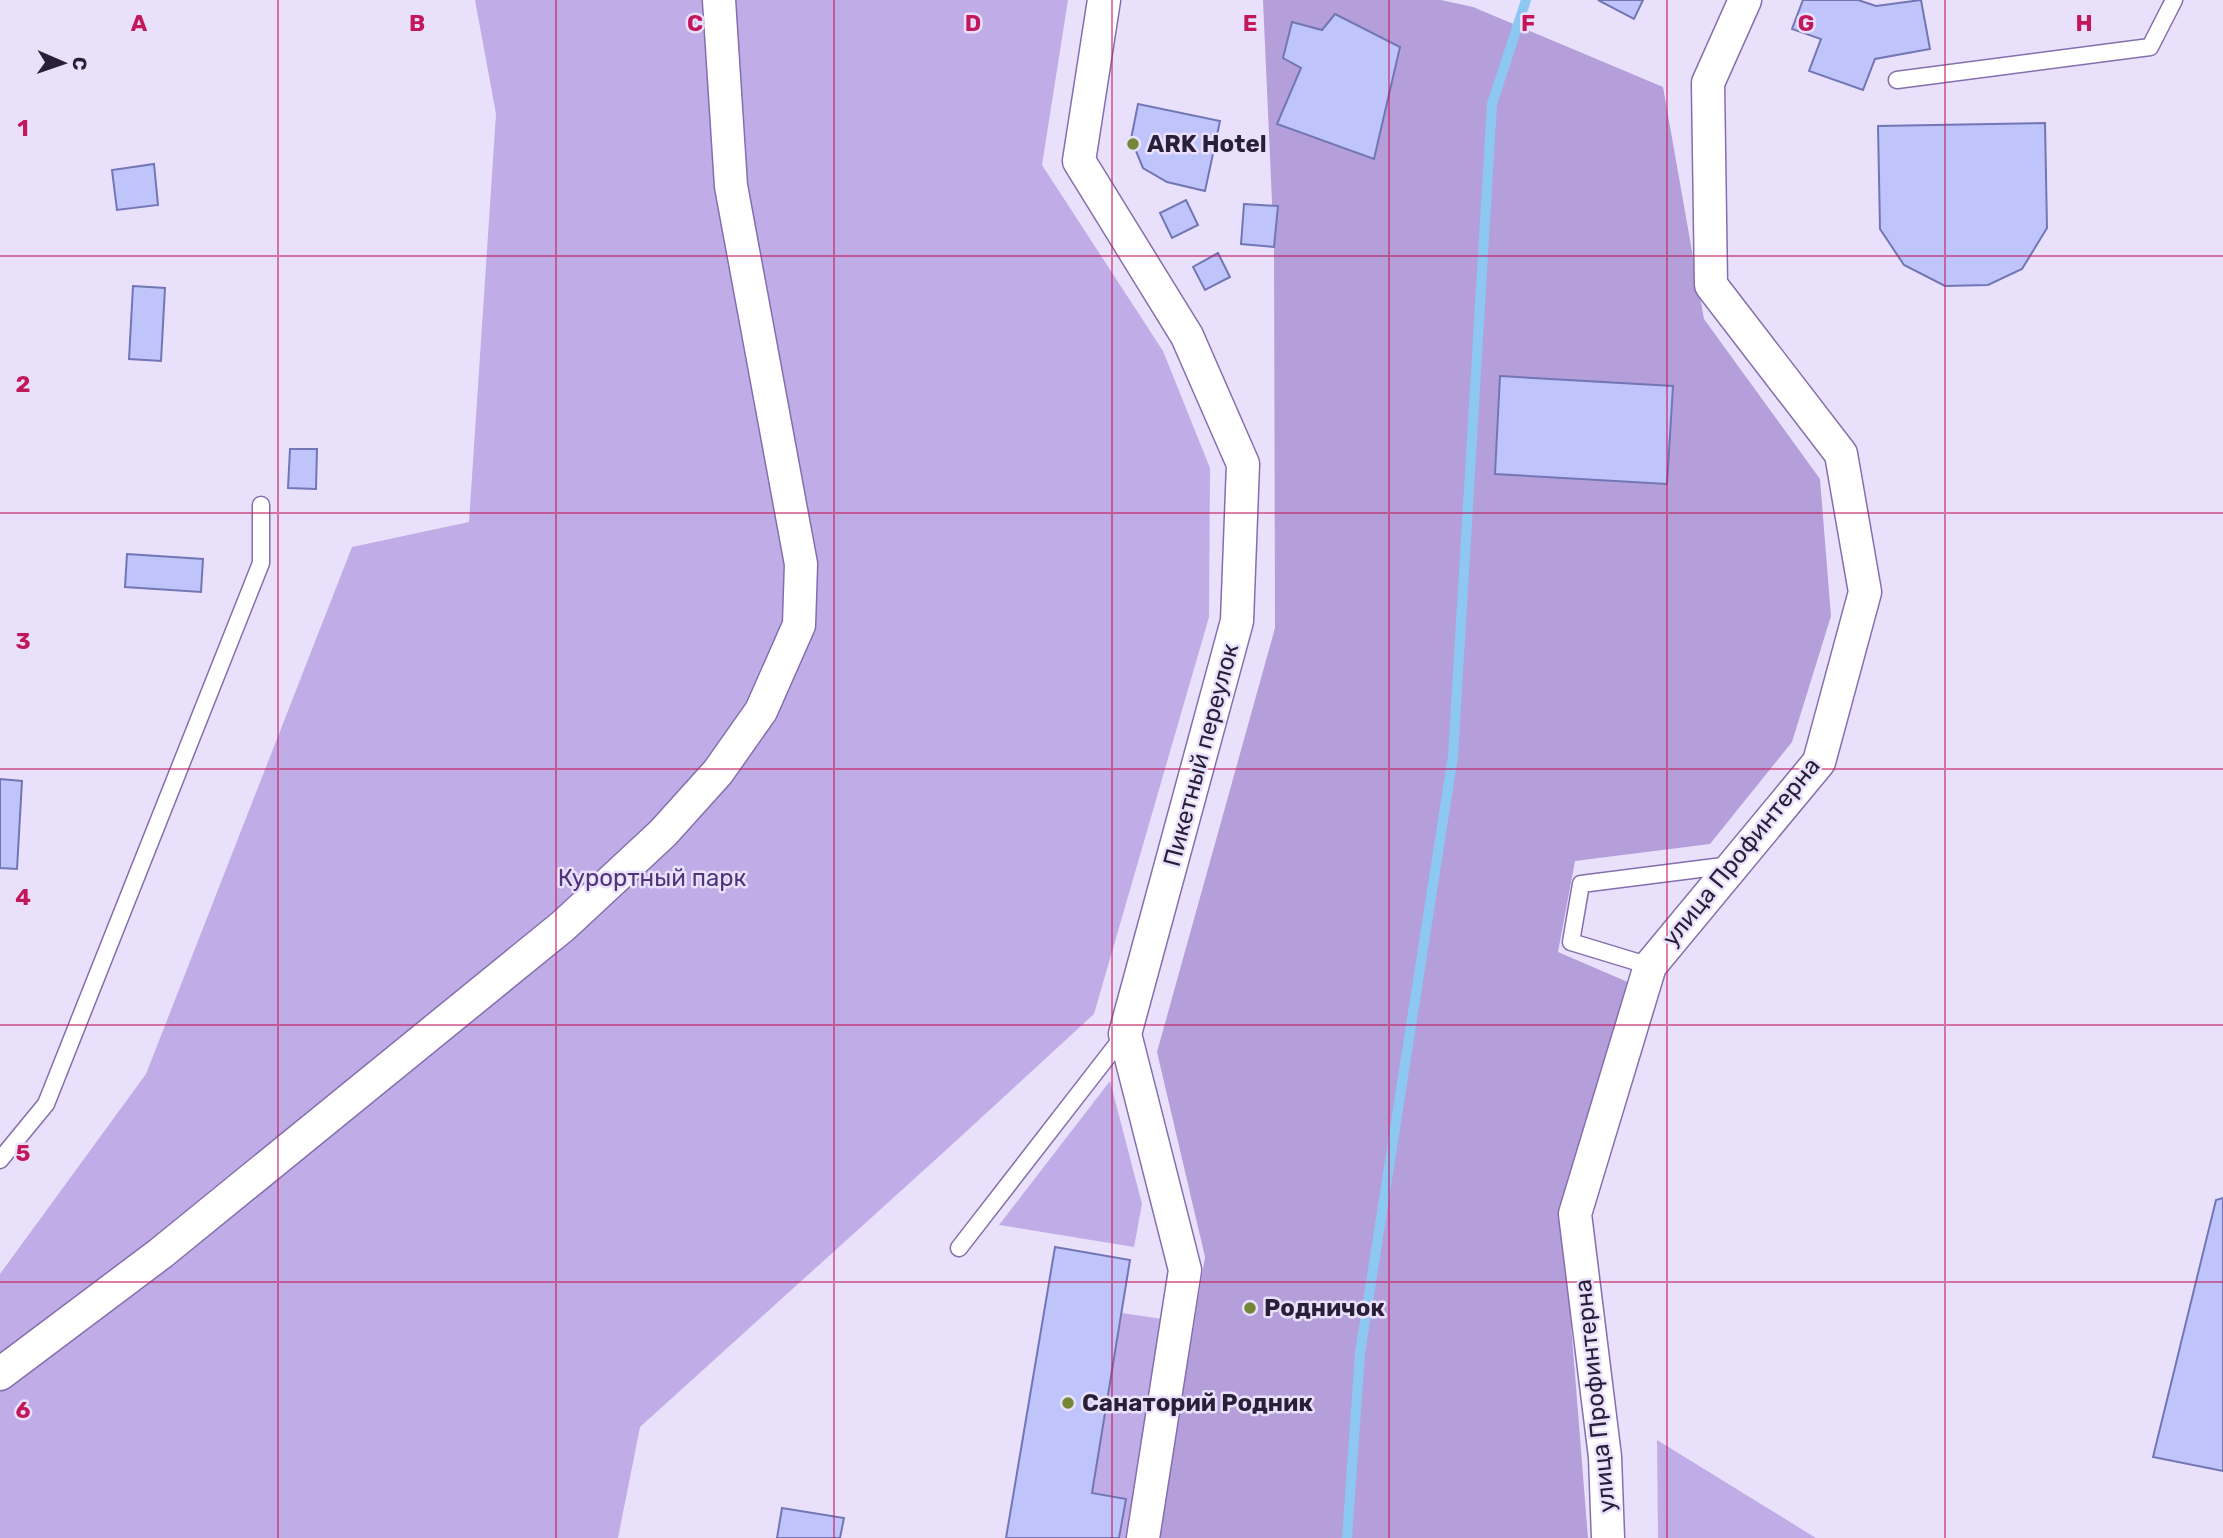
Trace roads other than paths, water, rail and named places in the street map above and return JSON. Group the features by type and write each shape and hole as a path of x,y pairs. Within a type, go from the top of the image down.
{"street":[{"path":"0,1374 161,1253 563,926 663,833 718,772 761,711 799,625 802,564 731,186 719,0"},
{"name":"Пикетный переулок","path":"1104,0 1079,161 1187,335 1243,464 1237,621 1125,1034 1185,1270 1143,1538"},
{"name":"улица Профинтерна","path":"1608,1538 1605,1457 1576,1214 1650,966 1819,762 1865,593 1841,454 1711,285 1707,83 1745,0"}],"lane":[{"path":"1897,80 2150,47 2174,0"},
{"path":"0,1160 46,1104 261,563 261,505"},
{"path":"1650,966 1572,942 1581,884 1734,865"},
{"path":"959,1248 1125,1034"}],"waterway":[{"path":"1347,1538 1360,1353 1453,756 1492,104 1526,0"}],"place":[{"name":"ARK Hotel","path":"1133,144"},
{"name":"Родничок","path":"1250,1308"},
{"name":"Санаторий Родник","path":"1068,1403"}],"park label":[{"name":"Курортный парк","path":"652,878"}]}
